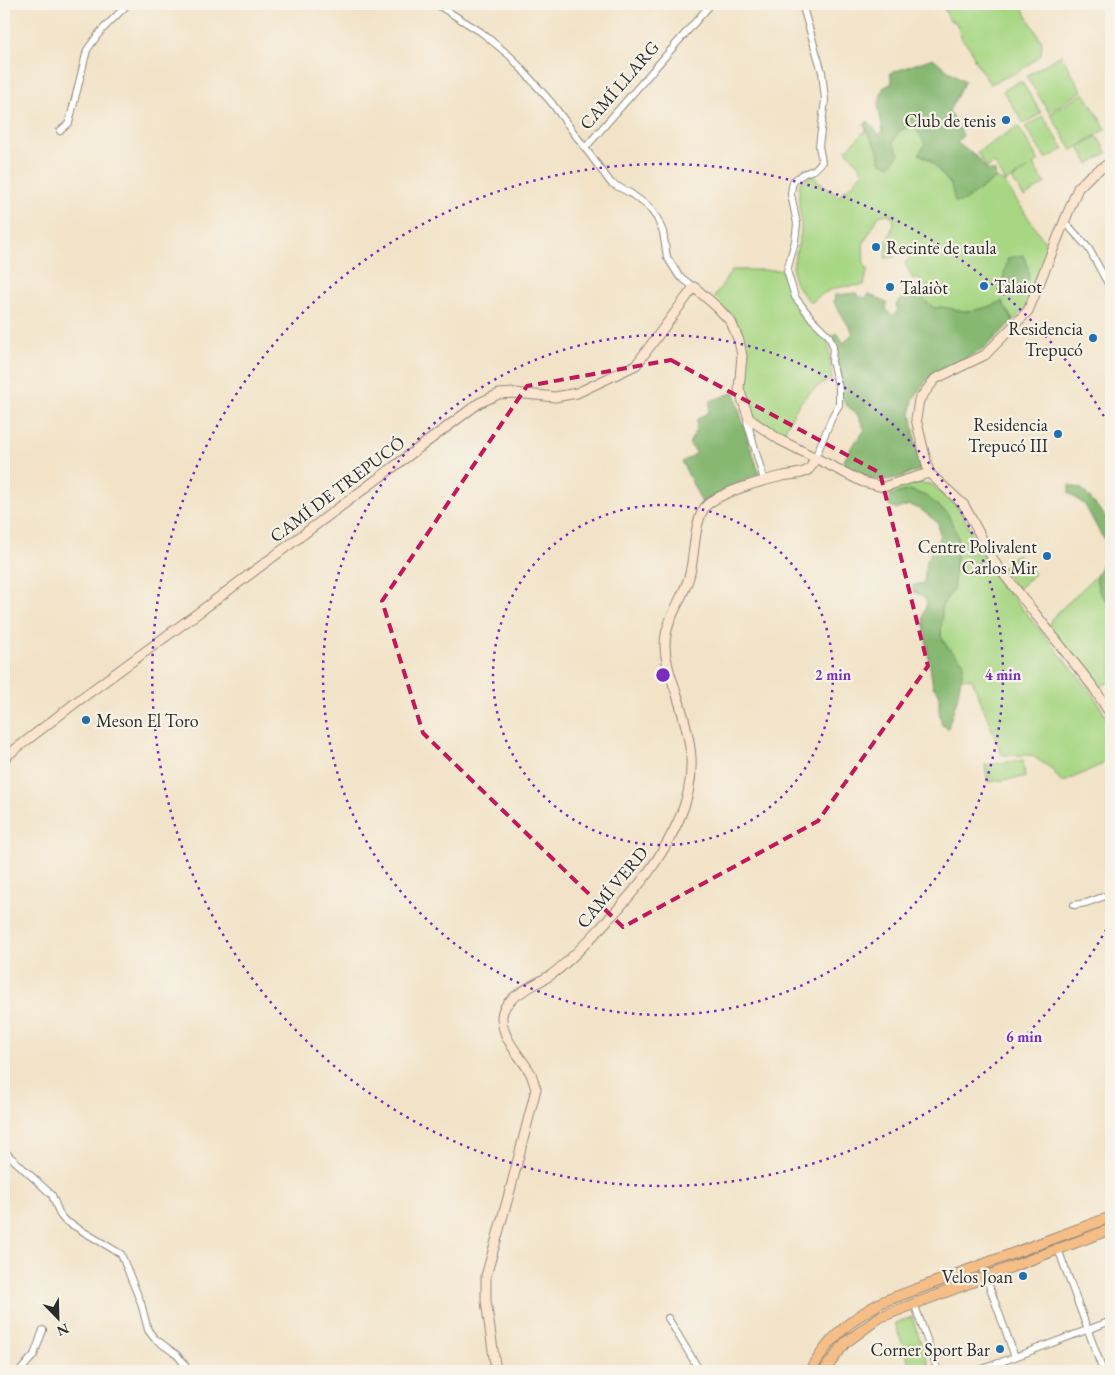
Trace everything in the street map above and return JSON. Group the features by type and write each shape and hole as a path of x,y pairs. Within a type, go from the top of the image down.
{"main road":[{"path":"811,1371 821,1354 837,1335 855,1319 882,1302 1111,1217"},
{"path":"824,1371 839,1350 860,1330 880,1316 1111,1229"}],"street":[{"path":"60,131 69,123 87,50 100,32 128,4"},
{"path":"436,4 481,32 510,56 551,102 585,148"},
{"name":"CAMÍ LLARG","path":"712,4 585,148 611,183 630,193 648,206 657,218 663,232 667,257 679,276 717,307 731,322 739,341 742,356 739,390 749,419"},
{"path":"802,4 822,72 825,100 819,146 822,162 814,170 794,180 792,186 791,194 796,224 795,241 786,271 795,297 812,319 829,336 832,346 832,362 839,388 840,405 833,414 815,458"},
{"path":"1111,162 1090,175 1078,188 1028,311 984,355 935,379 919,400 916,419 930,473 964,505 994,564 1094,688 1111,716"},
{"path":"1065,222 1088,249 1111,289"},
{"name":"CAMÍ DE TREPUCÓ","path":"4,758 87,694 479,403 498,394 515,393 555,397 577,392 636,365 694,287"},
{"path":"764,480 747,422 749,419 780,440 863,482 884,487 930,473"},
{"name":"CAMÍ VERD","path":"496,1371 486,1301 486,1276 512,1187 536,1089 531,1075 510,1044 502,1018 505,1006 517,995 550,975 571,959 590,939 648,874 677,823 690,782 692,754 688,731 667,666 664,644 669,622 689,578 698,523 703,509 718,498 764,480 801,473 809,469 815,458"},
{"path":"1074,904 1086,903 1111,894"},
{"path":"4,1151 52,1195 64,1220 121,1254 141,1303 148,1330 154,1338 177,1355 187,1371"},
{"path":"1058,1249 1103,1371"},
{"path":"986,1277 1015,1357"},
{"path":"914,1303 938,1371"},
{"path":"668,1318 698,1368 702,1371"},
{"path":"977,1371 1111,1321"},
{"path":"20,1371 34,1355 43,1330"}],"highlighted area":[{"path":"671,360 880,473 928,666 818,821 623,927 423,733 382,601 527,386"}],"green space":[{"path":"942,4 1020,4 1042,42 1041,55 1020,71 990,84 975,61 971,49 962,39 956,22 950,21"},
{"path":"1061,55 1082,91 1049,112 1026,76"},
{"path":"933,58 947,70 965,81 949,111 963,135 957,143 978,158 987,170 995,171 996,178 963,202 955,202 951,185 930,160 919,154 925,144 915,126 907,127 896,135 893,142 899,154 890,166 880,161 878,150 864,125 868,121 879,135 883,131 878,106 883,88 892,83 890,73"},
{"path":"1018,82 1022,82 1041,113 1024,124 1003,91"},
{"path":"1084,93 1106,129 1072,150 1050,114"},
{"path":"1043,116 1064,149 1046,159 1025,127"},
{"path":"915,125 925,144 930,160 951,185 980,190 996,178 1004,182 1049,248 1027,306 1013,321 1002,301 971,311 943,307 934,308 920,296 927,289 918,277 913,279 905,263 909,259 907,248 895,251 895,257 885,258 887,241 894,224 893,217 887,214 879,216 863,244 864,265 868,268 864,285 835,288 824,293 811,303 796,283 793,269 801,232 800,182 811,175 838,196 854,183 863,171 846,150 866,130 878,150 880,161 900,131 905,127"},
{"path":"1018,126 1039,161 1033,165 1045,183 1024,197 1012,179 1029,168 1006,182 994,163 987,168 977,152"},
{"path":"1097,136 1107,153 1089,164 1079,147"},
{"path":"1023,255 1028,268 1029,279 1006,296 1001,286 1008,258"},
{"path":"732,270 784,270 789,289 797,305 828,341 832,379 807,395 792,416 783,434 752,416 743,387 747,367 744,344 732,315 714,297"},
{"path":"928,289 920,296 934,308 943,307 971,311 1002,301 1013,321 981,351 936,372 913,399 911,411 920,470 888,480 872,479 841,466 852,446 865,430 857,414 844,403 831,337 837,333 844,343 853,333 834,302 835,295 857,293 857,296 866,298 869,294 887,303 886,309 893,316 898,310 896,304 911,292"},
{"path":"735,392 759,473 702,503 682,462 697,453 689,444 696,430 697,419 709,412 710,401"},
{"path":"917,483 931,484 959,508 991,571 1094,695 1111,726 1111,760 1062,783 1052,769 1031,755 1002,755 972,679 961,678 963,662 947,647 941,636 942,606 953,589 958,537 926,496 909,490 889,496 892,488"},
{"path":"1069,485 1082,489 1111,523 1111,546 1101,535 1085,505 1069,493"},
{"path":"909,490 926,496 948,514 958,537 953,589 942,606 941,636 947,647 964,662 957,699 948,728 942,725 939,712 939,693 933,687 923,617 927,602 922,595 913,592 913,585 924,583 926,562 940,536 938,523 920,509 910,505 897,509 889,506 888,499 895,494"},
{"path":"1111,546 1111,607 1099,591 1096,576"},
{"path":"1017,554 1034,574 1018,589 1000,569"},
{"path":"1096,576 1099,591 1111,607 1111,681 1098,688 1048,627 1052,618"},
{"path":"1023,760 1025,777 988,782 985,765"},
{"path":"912,1317 931,1371 912,1371 895,1323"}],"place":[{"name":"Club de tenis","path":"1006,120"},
{"name":"Recinte de taula","path":"876,247"},
{"name":"Talaiot","path":"984,286"},
{"name":"Talaiòt","path":"890,287"},
{"name":"Residencia Trepucó","path":"1093,338"},
{"name":"Residencia Trepucó III","path":"1058,434"},
{"name":"Centre Polivalent Carlos Mir","path":"1047,556"},
{"name":"Meson El Toro","path":"86,720"},
{"name":"Velos Joan","path":"1023,1276"},
{"name":"Corner Sport Bar","path":"1000,1349"}]}
